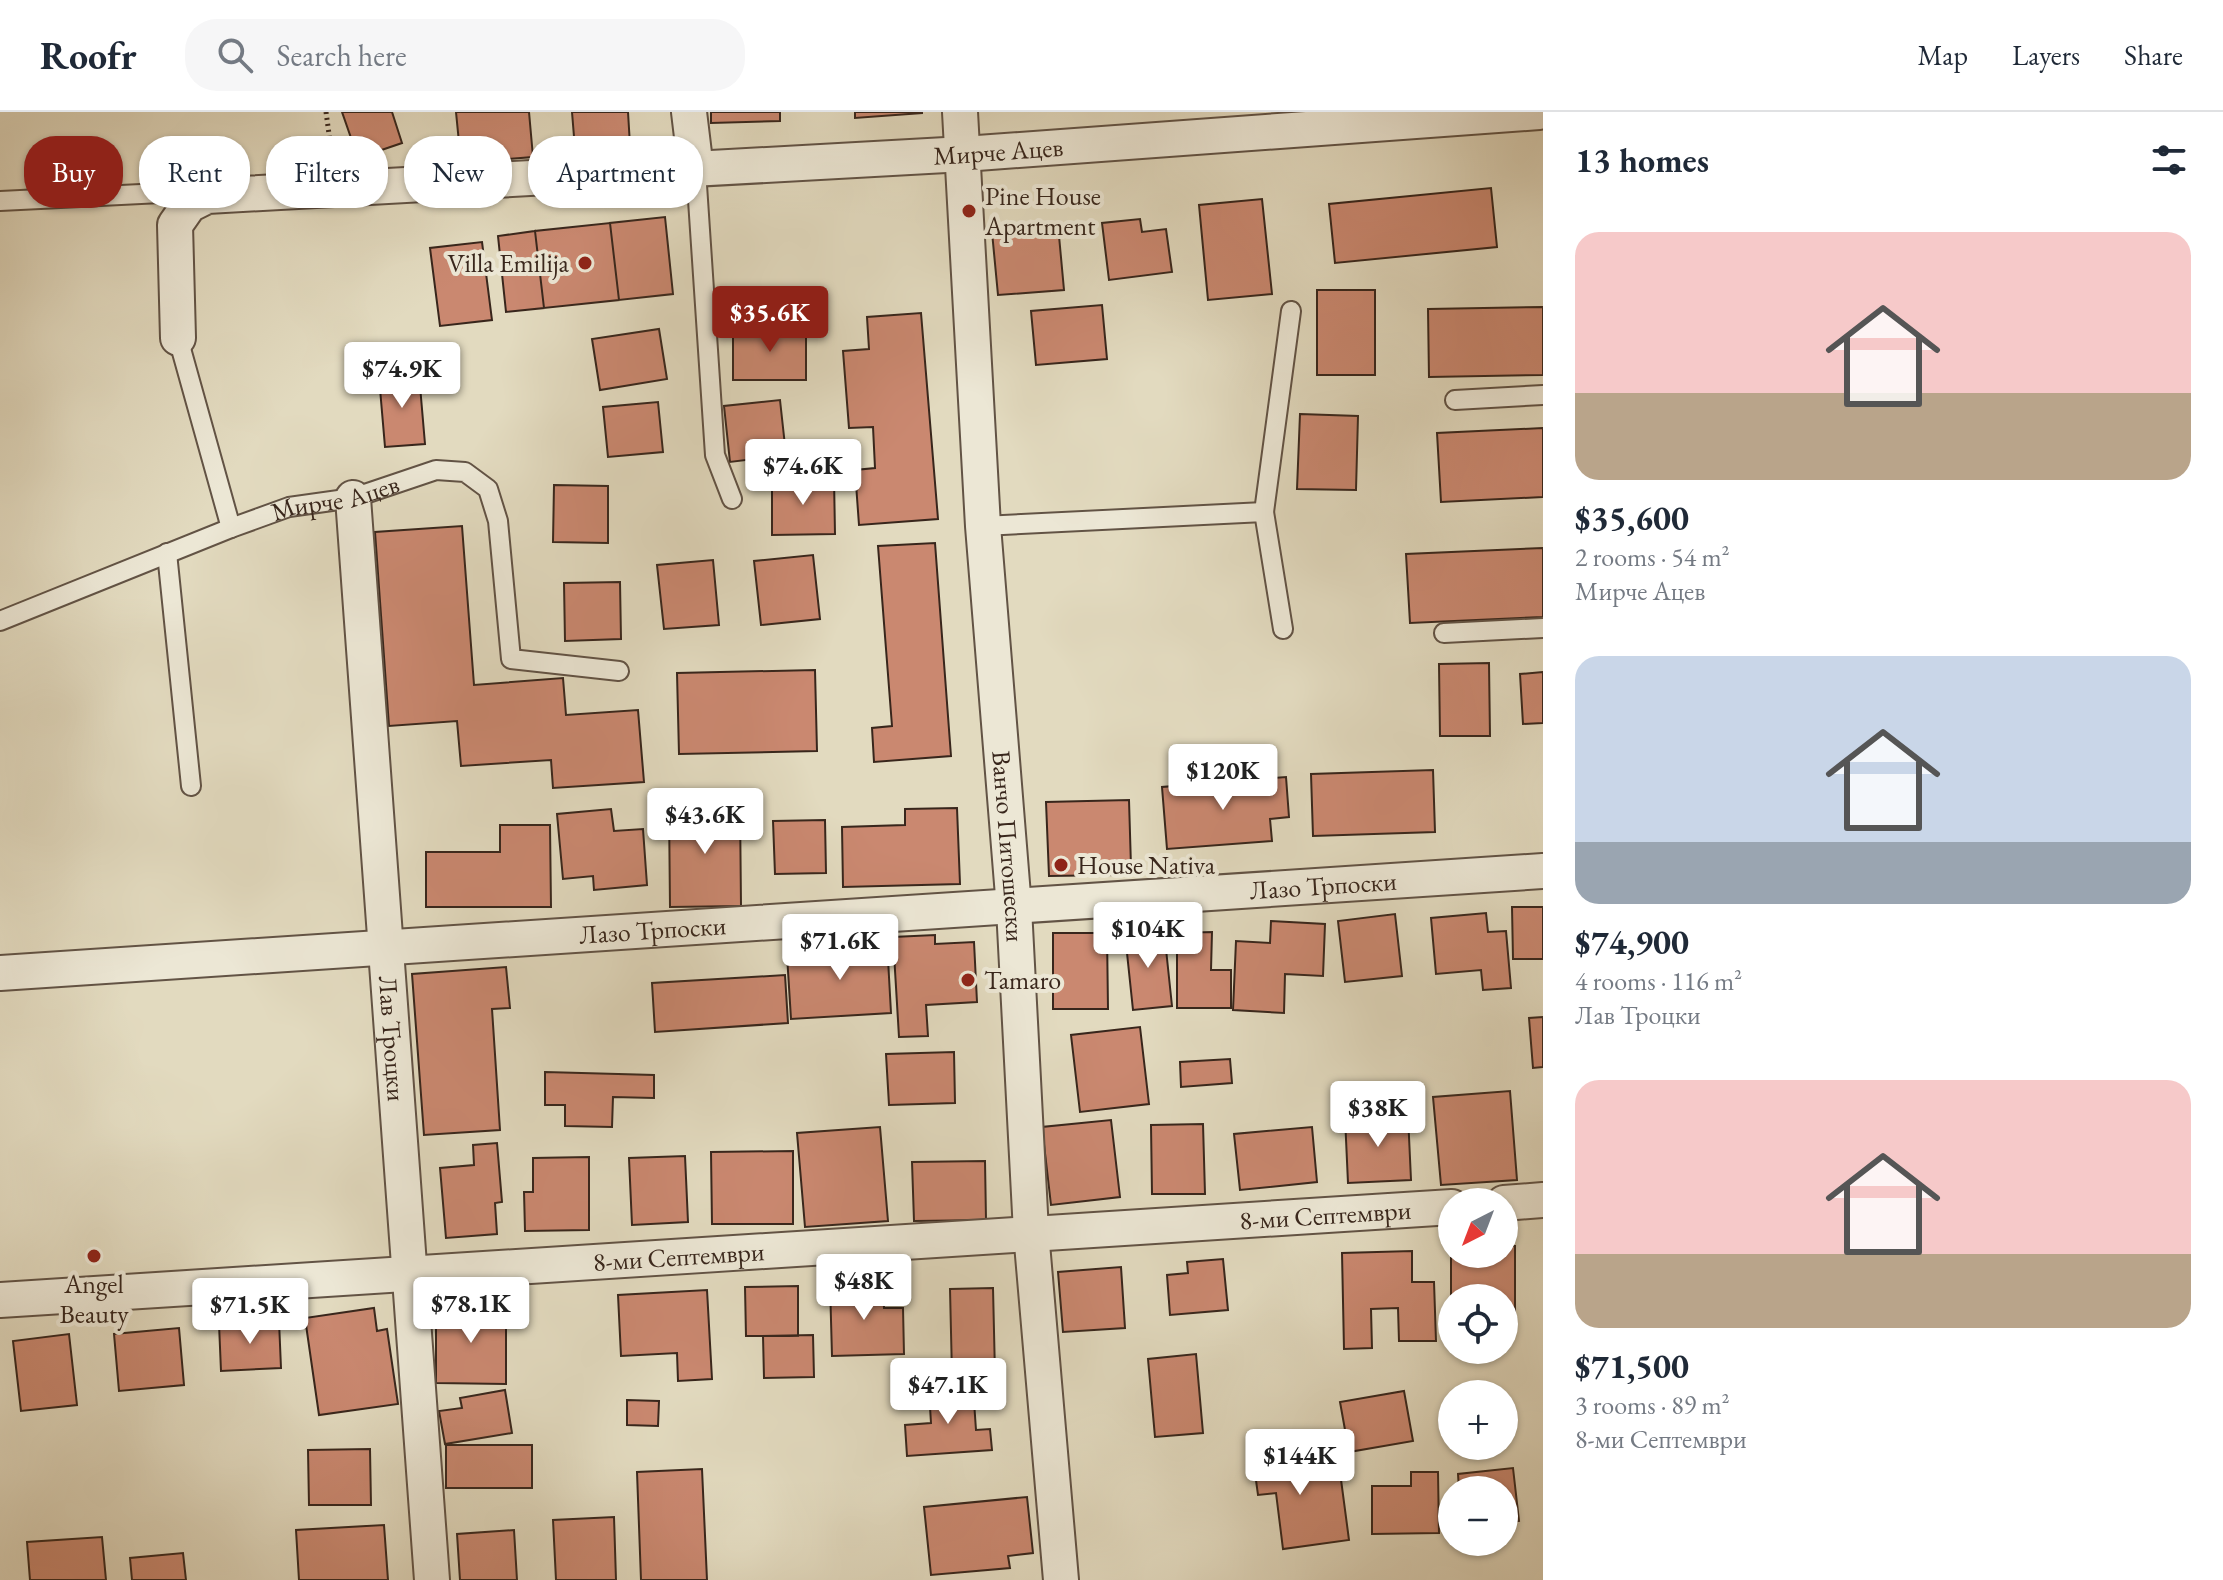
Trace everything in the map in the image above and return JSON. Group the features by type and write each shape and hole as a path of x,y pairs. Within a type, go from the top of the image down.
{"street":[{"path":"689,112 692,136"},
{"name":"Ванчо Питошески","path":"960,112 983,526 1014,908 1031,1232 1061,1580"},
{"name":"Мирче Ацев","path":"703,170 964,154 1456,115 1539,112"},
{"name":"Мирче Ацев","path":"388,185 528,178"},
{"path":"178,338 175,225 187,208"},
{"name":"Лав Троцки","path":"353,498 432,1580"},
{"name":"Лазо Трпоски","path":"0,973 1543,871"},
{"path":"1518,1202 1543,1200"},
{"name":"8-ми Септември","path":"0,1300 1438,1208"}],"lane":[{"path":"0,201 139,194"},
{"path":"699,208 715,455 732,499"},
{"path":"1283,629 1264,512 1291,311"},
{"path":"178,338 231,528"},
{"path":"1455,400 1543,395"},
{"name":"Мирче Ацев","path":"0,621 289,507 353,498 436,470 465,472 488,489 498,521 511,659 619,671"},
{"path":"983,526 1264,512"},
{"path":"167,553 191,786"},
{"path":"1444,633 1543,628"}],"path":[{"path":"326,112 329,136"}],"building":[{"path":"342,112 392,112 402,143 388,148 388,136 350,136"},
{"path":"456,112 529,112 531,136 528,136 528,157 512,159 512,136 458,136"},
{"path":"572,112 628,112 629,136 574,136"},
{"path":"711,112 780,112 780,121 711,123"},
{"path":"855,112 922,112 922,113 855,118"},
{"path":"1491,188 1497,247 1335,263 1329,204"},
{"path":"1262,199 1272,294 1208,300 1199,205"},
{"path":"665,217 673,294 619,300 610,223"},
{"path":"1140,219 1142,232 1166,229 1172,272 1109,280 1102,223"},
{"path":"610,223 619,300 544,308 535,231"},
{"path":"1058,225 1064,290 998,295 992,232"},
{"path":"535,231 544,308 506,312 498,236"},
{"path":"482,242 492,320 440,326 430,248"},
{"path":"1317,290 1375,290 1375,375 1317,375"},
{"path":"1102,305 1107,359 1036,365 1031,311"},
{"path":"1543,307 1543,375 1429,377 1428,309"},
{"path":"921,313 938,519 859,525 855,470 875,468 873,427 849,428 843,351 869,349 867,317"},
{"path":"733,327 806,327 806,380 733,380"},
{"path":"659,329 667,379 600,390 592,339"},
{"path":"419,374 425,444 385,447 379,377"},
{"path":"780,400 786,455 730,462 724,406"},
{"path":"658,402 663,452 608,457 603,407"},
{"path":"1300,414 1358,416 1356,490 1297,489"},
{"path":"1543,428 1543,497 1441,502 1437,433"},
{"path":"834,478 835,534 772,535 772,479"},
{"path":"554,485 608,486 608,543 553,542"},
{"path":"462,526 474,685 563,678 566,715 638,710 644,782 553,788 551,760 461,766 457,721 389,726 375,532"},
{"path":"935,543 951,756 874,762 872,728 892,726 878,546"},
{"path":"1543,548 1543,617 1410,623 1406,554"},
{"path":"813,555 820,619 761,625 754,561"},
{"path":"713,560 719,625 664,629 657,565"},
{"path":"620,582 621,639 565,641 564,583"},
{"path":"1489,663 1490,736 1440,736 1439,664"},
{"path":"815,670 817,751 679,754 677,673"},
{"path":"1543,672 1543,723 1523,724 1520,674"},
{"path":"1433,770 1435,832 1313,836 1311,774"},
{"path":"1286,777 1289,817 1270,819 1272,841 1167,849 1162,787"},
{"path":"1129,800 1131,867 1116,868 1116,875 1049,876 1046,802"},
{"path":"740,806 741,906 670,907 669,807"},
{"path":"957,808 960,884 843,887 842,827 905,825 905,809"},
{"path":"611,809 614,831 643,829 647,885 594,890 593,876 563,879 557,814"},
{"path":"825,820 826,873 775,874 773,821"},
{"path":"500,825 550,825 551,907 426,907 426,852 500,852"},
{"path":"1512,907 1543,907 1543,959 1513,959"},
{"path":"1486,913 1488,932 1506,931 1511,988 1483,990 1481,970 1436,974 1431,918"},
{"path":"1395,914 1402,976 1345,982 1338,921"},
{"path":"1271,921 1325,924 1323,976 1285,974 1284,1013 1233,1010 1236,941 1270,943"},
{"path":"1164,930 1172,1006 1133,1010 1125,934"},
{"path":"1212,932 1211,970 1231,970 1231,1008 1177,1008 1177,933"},
{"path":"1053,933 1107,933 1108,1009 1053,1009"},
{"path":"935,935 935,944 974,942 977,1002 926,1005 928,1036 899,1037 893,937"},
{"path":"887,941 891,1013 791,1019 787,955 843,952 843,944"},
{"path":"506,967 510,1008 492,1009 500,1130 424,1135 412,974"},
{"path":"785,975 788,1023 655,1032 652,983"},
{"path":"1543,1017 1543,1067 1533,1068 1529,1018"},
{"path":"1140,1027 1149,1104 1080,1112 1071,1035"},
{"path":"954,1052 955,1103 889,1105 886,1054"},
{"path":"1230,1059 1232,1083 1181,1087 1180,1062"},
{"path":"545,1072 654,1075 654,1098 613,1097 612,1127 565,1126 565,1105 545,1105"},
{"path":"1510,1091 1517,1180 1441,1185 1433,1097"},
{"path":"1408,1115 1411,1180 1348,1183 1345,1117"},
{"path":"1111,1120 1120,1197 1051,1205 1042,1127"},
{"path":"1203,1124 1205,1194 1152,1194 1151,1125"},
{"path":"880,1127 888,1221 805,1227 797,1133"},
{"path":"1312,1127 1317,1182 1240,1190 1234,1134"},
{"path":"497,1143 502,1202 495,1203 497,1234 446,1238 440,1168 474,1165 473,1145"},
{"path":"793,1151 793,1224 712,1224 711,1152"},
{"path":"685,1156 688,1222 632,1225 629,1158"},
{"path":"589,1157 589,1230 525,1231 524,1192 533,1192 533,1158"},
{"path":"985,1161 986,1220 914,1221 912,1162"},
{"path":"1412,1251 1412,1282 1434,1282 1436,1341 1399,1341 1398,1308 1371,1309 1372,1348 1344,1349 1342,1253"},
{"path":"1223,1259 1228,1310 1170,1315 1167,1275 1188,1273 1187,1262"},
{"path":"1121,1267 1125,1328 1063,1332 1058,1272"},
{"path":"1451,1268 1515,1268 1515,1284 1451,1284"},
{"path":"883,1283 884,1308 903,1308 904,1354 832,1356 830,1284"},
{"path":"798,1286 798,1336 746,1336 745,1287"},
{"path":"993,1288 995,1374 952,1375 950,1289"},
{"path":"707,1290 712,1379 678,1381 677,1353 621,1356 618,1295"},
{"path":"436,1306 506,1306 506,1384 436,1383"},
{"path":"374,1308 377,1331 387,1329 398,1404 319,1415 305,1318"},
{"path":"279,1321 281,1368 221,1371 219,1324"},
{"path":"179,1328 184,1385 119,1391 114,1334"},
{"path":"69,1334 77,1405 21,1411 13,1341"},
{"path":"813,1335 814,1377 764,1378 763,1336"},
{"path":"1196,1354 1203,1433 1155,1437 1148,1359"},
{"path":"973,1387 976,1430 990,1429 992,1450 907,1456 905,1425 931,1423 929,1390"},
{"path":"505,1390 512,1433 445,1444 439,1411 462,1408 460,1398"},
{"path":"1404,1391 1413,1441 1349,1452 1340,1402"},
{"path":"627,1400 659,1401 658,1426 627,1425"},
{"path":"1293,1438 1298,1478 1340,1472 1349,1540 1283,1549 1276,1493 1258,1495 1251,1444"},
{"path":"446,1445 532,1445 532,1488 446,1488"},
{"path":"370,1449 371,1505 309,1505 308,1450"},
{"path":"1513,1468 1514,1476 1458,1476"},
{"path":"702,1469 707,1580 641,1580 637,1472"},
{"path":"1411,1472 1438,1472 1438,1533 1372,1534 1372,1486 1411,1486"},
{"path":"1027,1497 1033,1553 1008,1556 1010,1568 931,1575 924,1507"},
{"path":"614,1517 616,1580 556,1580 553,1520"},
{"path":"384,1525 388,1580 299,1580 296,1530"},
{"path":"514,1530 517,1580 460,1580 457,1534"},
{"path":"102,1537 106,1580 30,1580 27,1542"},
{"path":"183,1553 186,1580 132,1580 130,1558"}],"place":[{"name":"Pine House Apartment","path":"969,211"},
{"name":"Villa Emilija","path":"585,263"},
{"name":"House Nativa","path":"1061,865"},
{"name":"Tamaro","path":"968,980"},
{"name":"Angel Beauty","path":"94,1256"}]}
